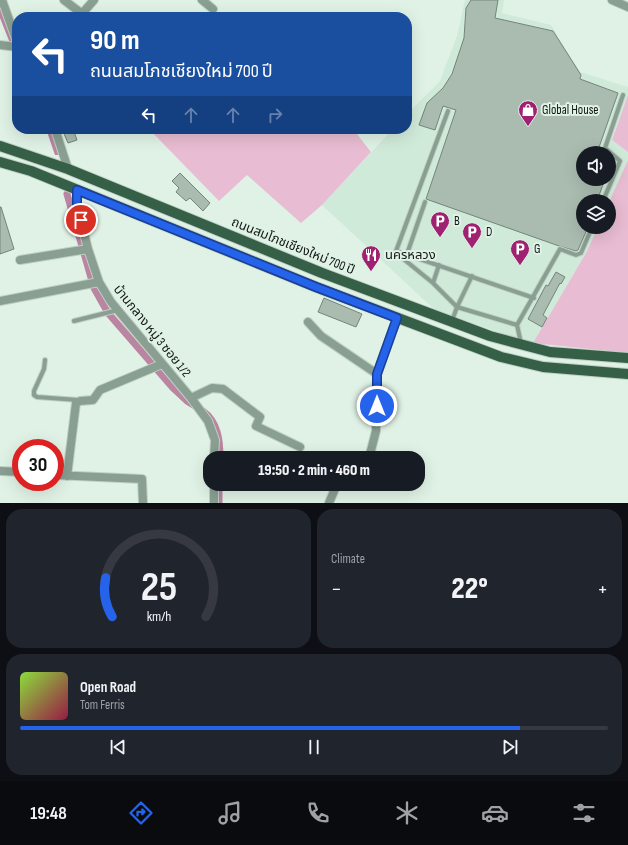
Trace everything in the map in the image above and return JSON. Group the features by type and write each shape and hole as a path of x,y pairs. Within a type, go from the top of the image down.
{"main road":[{"name":"ถนนสมโภชเชียงใหม่ 700 ปี","path":"0,146 68,169 322,273 452,322 522,346 550,352 628,358"},
{"path":"0,162 31,171 316,287 501,357 543,367 628,374"}],"street":[{"path":"2,0 12,28"},
{"path":"64,0 77,12"},
{"path":"83,12 94,0"},
{"path":"202,0 214,8"},
{"path":"612,0 628,7"},
{"path":"0,46 12,47"},
{"path":"56,134 68,169"},
{"name":"บ้านกลาง หมู่ 3 ซอย 1/2","path":"77,190 77,205 88,249 99,282 118,310 191,398 208,421 215,440 214,451"},
{"path":"20,260 88,249"},
{"path":"0,301 99,282"},
{"path":"371,451 376,431 377,374 397,318"},
{"path":"308,322 321,336 377,374"},
{"path":"67,476 76,403 80,401 93,400 100,390 162,364"},
{"path":"191,398 212,388 228,390 238,401 260,417 256,426 300,447"},
{"path":"0,471 12,472"},
{"path":"64,476 142,479 143,503"},
{"path":"214,491 214,503"},
{"path":"329,503 334,491"}],"lane":[{"path":"606,194 620,161 605,148 624,95"},
{"path":"396,251 448,111"},
{"path":"407,254 425,202"},
{"path":"522,346 517,325 534,298 560,249 576,254 581,253 589,234"},
{"path":"396,251 534,298"},
{"path":"396,251 401,257 433,283 457,307 517,325"},
{"path":"433,283 439,265"},
{"path":"452,322 457,307 472,276"},
{"path":"74,321 118,310"},
{"path":"44,360 44,369 34,391 34,395 37,397 80,401"}],"shaded area":[{"path":"465,0 504,0 502,13 551,25 580,72 628,87 628,95 612,140 628,152 628,160 613,194 576,194 576,234 595,234 586,253 533,343 436,311 322,205 388,134 412,134 412,109 440,81 457,36"},
{"path":"0,1 12,33 12,43 10,43 0,18"},
{"path":"628,95 628,152 612,140"},
{"path":"48,134 53,134 60,155 55,155"},
{"path":"154,134 357,134 371,152 322,205 301,223 247,175 219,201"},
{"path":"628,160 628,353 533,343 586,253 595,234 616,234 616,194 613,194"}],"building":[{"name":"Global House","path":"471,0 498,0 495,18 553,31 581,75 580,79 618,93 599,146 576,146 576,186 602,186 600,194 576,194 576,234 585,234 578,250 576,251 426,199 456,110 443,106 435,130 419,125 427,103 443,88 452,74 464,38 466,8"},
{"path":"64,134 75,134 77,140 68,143"},
{"path":"180,173 210,203 203,211 190,198 186,201 176,192 179,188 172,181"},
{"path":"0,207 14,249 0,254"},
{"path":"556,272 565,277 561,284 560,283 543,315 547,318 542,327 528,319 546,285 548,286"},
{"path":"324,298 362,314 356,327 318,312"}],"waterway":[{"path":"67,194 94,288 108,313 173,388 195,406"},
{"path":"203,411 208,415 215,426 219,438 219,451"},
{"path":"219,491 219,503"}],"place":[{"name":"Global House","path":"528,127"},
{"name":"B","path":"440,238"},
{"name":"D","path":"472,249"},
{"name":"G","path":"520,266"},
{"name":"นครหลวง","path":"371,272"}],"route":[{"path":"81,220 77,205 77,190 316,287 397,318 377,374 377,406"}]}
